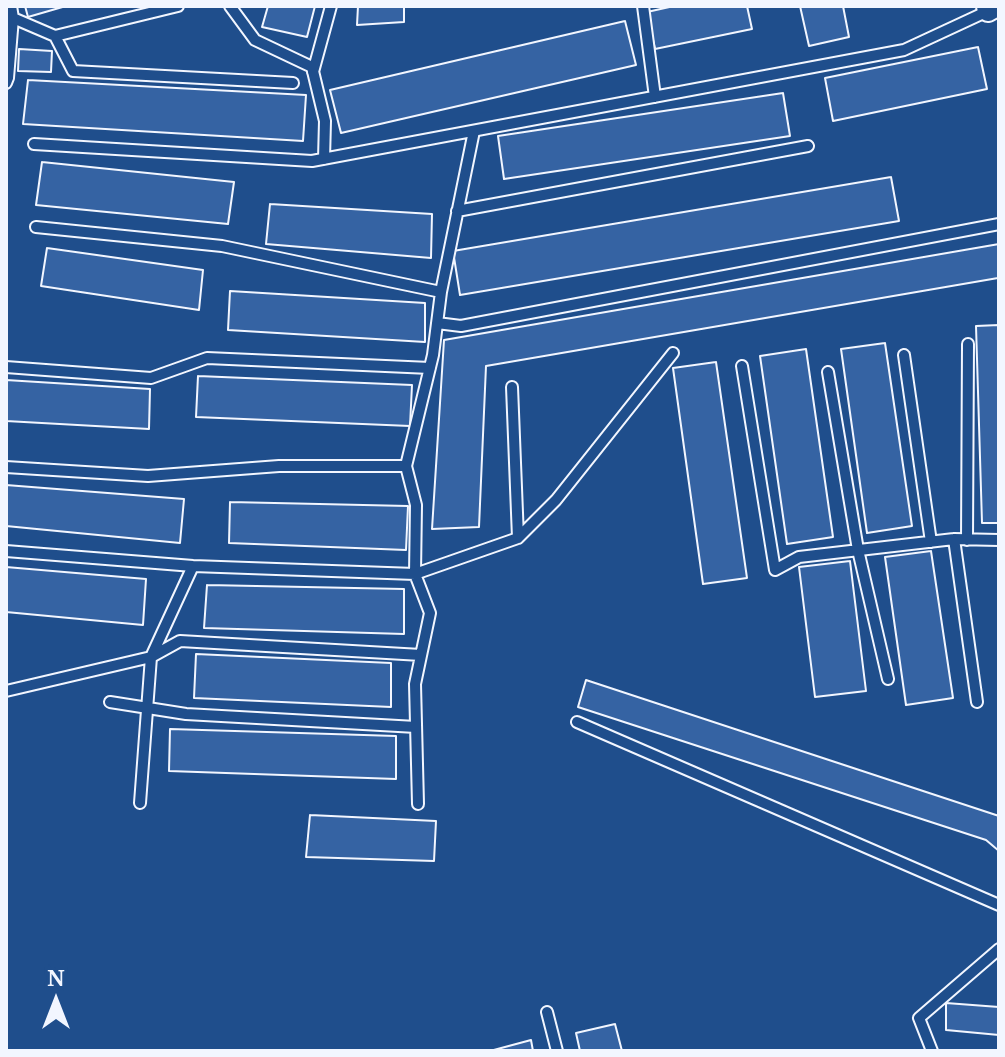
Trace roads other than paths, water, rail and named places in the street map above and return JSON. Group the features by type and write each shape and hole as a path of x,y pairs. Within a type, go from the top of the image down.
{"lane":[{"path":"6,83 13,18 11,6"},
{"path":"13,18 55,36 178,6"},
{"path":"230,6 255,40 312,67 325,121 324,159"},
{"path":"313,72 331,6"},
{"path":"643,6 655,97"},
{"path":"34,144 312,161 904,50 991,8"},
{"path":"55,36 73,71 293,83"},
{"path":"418,804 415,684 430,613 415,574 416,505 406,466 430,368 441,292 474,131"},
{"path":"457,211 808,146"},
{"path":"437,323 461,326 999,224"},
{"path":"36,227 222,246 441,292"},
{"path":"967,540 968,344"},
{"path":"6,551 193,566 415,574 518,538 556,500 673,353"},
{"path":"904,355 931,542"},
{"path":"6,367 151,378 207,358 430,368"},
{"path":"742,366 775,570 799,557 954,539 999,541"},
{"path":"828,372 858,550 888,679"},
{"path":"512,387 518,538"},
{"path":"6,467 148,476 279,466 406,466"},
{"path":"954,539 977,702"},
{"path":"140,803 151,657 193,566"},
{"path":"6,691 151,657 180,641 421,655"},
{"path":"110,702 186,714 416,727"},
{"path":"577,722 999,905"},
{"path":"932,1051 919,1018 999,949"},
{"path":"547,1012 557,1051"}]}
